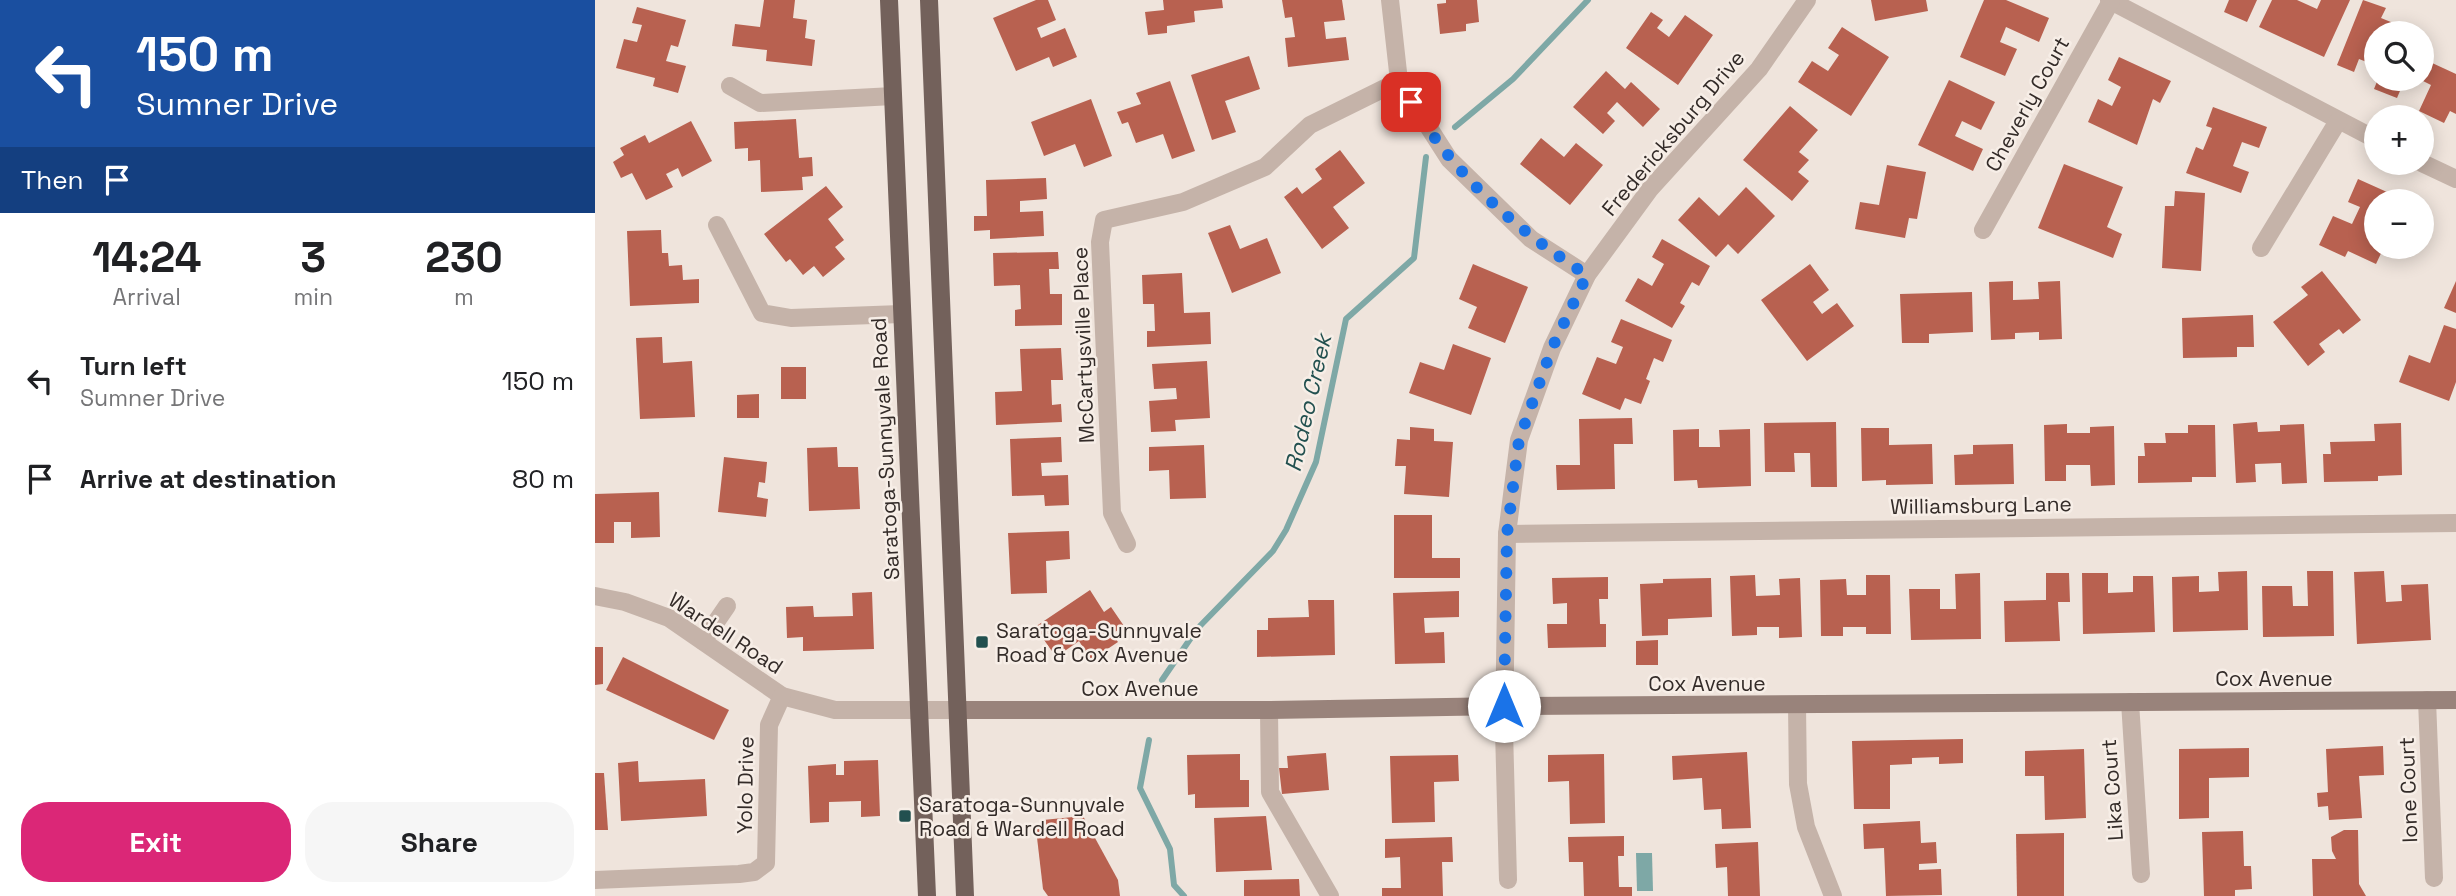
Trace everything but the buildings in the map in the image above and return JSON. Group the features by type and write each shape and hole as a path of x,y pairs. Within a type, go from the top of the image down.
{"main road":[{"name":"Saratoga-Sunnyvale Road","path":"889,0 927,896"},
{"path":"929,0 965,896"},
{"name":"Cox Avenue","path":"958,710 2456,700"}],"street":[{"path":"1390,0 1399,81 1449,159 1531,239 1587,275"},
{"name":"Fredericksburg Drive","path":"1508,880 1504,706 1507,534 1519,440 1552,348 1587,275 1650,189 1759,69 1807,0"},
{"path":"2110,0 2364,134"},
{"name":"Cheverly Court","path":"1983,230 2110,0"},
{"name":"McCartysville Place","path":"1127,544 1112,513 1100,242 1104,220 1183,202 1265,167 1310,125 1399,81"},
{"path":"730,86 760,103 893,96"},
{"path":"2261,247 2338,121"},
{"path":"2434,169 2456,180"},
{"path":"717,225 762,313 791,318 901,314"},
{"name":"Williamsburg Lane","path":"1507,534 2456,523"},
{"name":"Wardell Road","path":"595,596 625,602 669,618 782,696 835,710 958,710"},
{"path":"703,641 727,606"},
{"name":"Yolo Drive","path":"595,880 754,872 766,863 769,725 782,696"},
{"name":"Ione Court","path":"2427,700 2434,878"},
{"name":"Lika Court","path":"2130,702 2141,874"},
{"path":"1797,705 1798,784 1806,827 1833,896"},
{"path":"1269,710 1270,792 1330,896"}],"water":[{"path":"1636,853 1652,853 1653,891 1637,891"}],"waterway":[{"name":"Rodeo Creek","path":"1455,127 1513,79 1588,0"},
{"name":"Rodeo Creek","path":"1162,680 1197,629 1273,551 1286,530 1316,462 1346,319 1414,258 1426,157"},
{"name":"Rodeo Creek","path":"1149,740 1140,788 1170,849 1174,885 1184,896"}],"place":[{"name":"Saratoga-Sunnyvale Road & Cox Avenue","path":"982,642"},
{"name":"Saratoga-Sunnyvale Road & Wardell Road","path":"905,816"}],"route":[{"path":"1411,102 1449,159 1481,192 1531,239 1587,275 1552,348 1519,440 1507,534 1504,706"}]}
